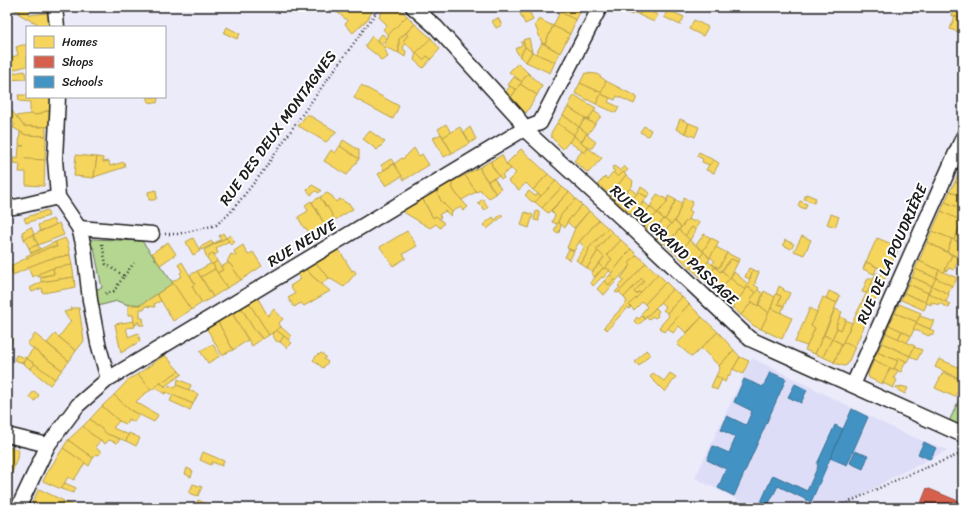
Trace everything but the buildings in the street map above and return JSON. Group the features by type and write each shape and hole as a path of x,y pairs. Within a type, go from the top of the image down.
{"street":[{"path":"54,7 57,26"},
{"name":"RUE DU GRAND PASSAGE","path":"413,7 436,27 513,110 524,129 632,227 750,340 963,435"},
{"name":"RUE NEUVE","path":"18,508 48,445 78,405 108,379 524,129 540,123 600,7"},
{"path":"58,98 55,159 58,196 79,228 84,247 90,297 98,343 108,379"},
{"name":"RUE DE LA POUDRIÈRE","path":"853,385 963,137"},
{"path":"7,208 58,196"},
{"path":"79,228 152,234"},
{"path":"7,435 48,445"}],"path":[{"name":"RUE DES DEUX MONTAGNES","path":"152,234 178,234 196,231 216,225 230,213 261,174 380,7"},
{"path":"101,242 106,264 124,276"},
{"path":"90,297 114,291 134,263"},
{"path":"836,508 904,477 963,453"}],"shaded area":[{"path":"752,358 903,433 948,450 891,478 842,508 754,508 695,478"}],"green space":[{"path":"92,239 142,241 173,283 141,305 129,305 117,301 94,307 89,290 102,288 94,248 86,249"},
{"path":"963,391 963,435 946,428"}]}
